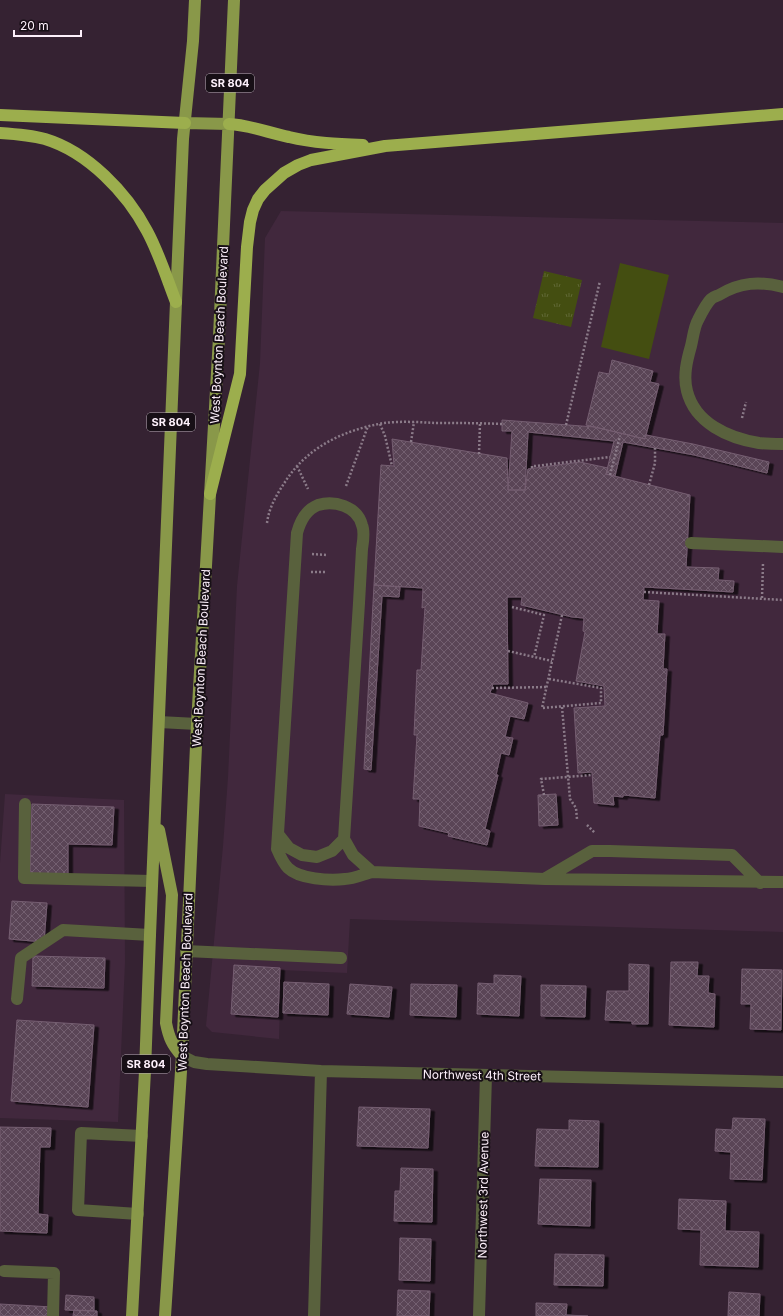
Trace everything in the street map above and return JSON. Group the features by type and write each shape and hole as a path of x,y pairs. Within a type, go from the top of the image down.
{"highway":[{"path":"210,494 240,374 248,234 253,210 258,199 284,173 310,160 385,146 783,114"},
{"path":"0,116 186,123"},
{"path":"229,124 258,128 288,137 321,143 385,146"},
{"path":"0,133 31,136 47,140 64,147 81,157 114,185 131,206 148,233 176,302"}],"main road":[{"name":"SR 804","path":"132,1316 148,1000 176,302 184,139 193,41 194,0"},
{"name":"West Boynton Beach Boulevard","path":"166,1316 182,1056 196,724 220,329 234,0"},
{"path":"186,123 229,124"},
{"path":"155,811 172,894 166,1023 168,1036 174,1047 182,1056"}],"street":[{"path":"783,287 771,284 752,283 731,287 711,300 697,321 687,361 685,376 687,391 696,411 709,425 737,438 758,443 783,444"},
{"path":"372,872 353,855 344,839 363,535 362,525 356,515 348,507 337,503 326,503 315,506 306,513 300,522 297,533 277,849 281,859 288,868 298,875 309,878 346,879 372,872 545,879 760,883 783,882"},
{"path":"691,543 783,547"},
{"path":"158,722 196,724"},
{"path":"25,804 24,878 152,881"},
{"path":"278,834 289,848 302,855 317,857 332,851 344,839"},
{"path":"545,879 592,851 732,855 760,883"},
{"path":"17,999 21,958 63,930 150,935"},
{"path":"186,951 341,958"},
{"name":"Northwest 4th Street","path":"182,1056 194,1062 208,1064 321,1071 783,1082"},
{"path":"314,1316 321,1071"},
{"name":"Northwest 3rd Avenue","path":"480,1316 486,1075"},
{"path":"138,1214 78,1210 81,1133 142,1136"},
{"path":"4,1272 54,1273 53,1316"}],"path":[{"path":"566,425 600,280"},
{"path":"742,418 746,402"},
{"path":"411,442 414,422"},
{"path":"267,523 268,514 276,495 305,457 328,441 352,430 380,424 414,422 502,424"},
{"path":"479,454 480,423"},
{"path":"380,424 385,436 392,466"},
{"path":"346,486 368,426"},
{"path":"610,475 620,436"},
{"path":"650,485 655,463 655,448"},
{"path":"532,468 532,466 610,457"},
{"path":"297,466 308,489"},
{"path":"762,598 764,546"},
{"path":"309,554 327,555"},
{"path":"308,571 327,572"},
{"path":"644,592 783,600"},
{"path":"512,607 544,615 534,657"},
{"path":"548,679 601,688 601,703 542,708 547,687 548,679 562,615"},
{"path":"508,651 552,661"},
{"path":"492,688 547,687"},
{"path":"562,707 570,799 576,808 577,819"},
{"path":"544,795 541,780 592,775"}],"shaded area":[{"path":"281,211 783,223 783,932 350,919 347,973 281,970 279,1039 212,1032 206,1026 228,777 237,586 260,363 265,238"},
{"path":"5,794 124,800 125,962 118,1122 0,1118 0,863"}],"green space":[{"path":"620,263 669,275 649,359 601,347"},
{"path":"544,271 582,280 571,327 533,318"}],"building":[{"path":"612,360 653,371 650,382 659,384 645,439 586,425 599,372 609,374"},
{"path":"502,420 595,427 645,439 646,435 693,444 769,462 767,473 694,455 623,442 615,476 606,474 614,441 528,432 525,490 508,490 512,431 502,431"},
{"path":"392,439 507,458 508,490 525,490 528,469 580,462 608,468 606,474 690,495 686,567 719,568 718,580 734,581 733,592 644,587 643,600 659,601 657,634 665,634 663,669 667,669 663,735 660,735 655,798 623,795 623,797 613,796 614,805 594,803 592,772 578,773 574,708 605,706 604,686 576,681 585,632 583,631 584,618 572,617 521,605 522,597 507,597 508,684 493,684 490,693 528,703 524,719 510,716 505,737 513,738 509,755 501,753 496,775 498,775 485,829 490,831 487,845 448,836 449,833 419,826 420,799 413,799 417,735 414,735 417,670 421,670 425,607 422,608 423,588 374,585 381,465 394,466"},
{"path":"374,585 400,587 399,597 382,596 371,770 364,769"},
{"path":"556,794 558,825 539,826 538,795"},
{"path":"32,804 114,807 112,845 68,844 68,875 30,874"},
{"path":"12,901 47,903 44,942 9,939"},
{"path":"33,956 105,958 104,988 32,986"},
{"path":"671,962 698,962 697,976 709,976 708,993 715,994 714,1027 669,1025"},
{"path":"629,964 649,965 648,1024 632,1024 632,1021 605,1020 607,991 629,991"},
{"path":"234,965 280,968 278,1017 231,1014"},
{"path":"742,969 782,970 781,1030 750,1029 751,1004 741,1004"},
{"path":"494,975 521,976 519,1016 477,1014 478,983 494,984"},
{"path":"284,982 329,984 328,1015 283,1013"},
{"path":"350,984 392,987 389,1017 347,1014"},
{"path":"411,984 457,985 456,1017 410,1015"},
{"path":"541,985 586,986 585,1017 541,1016"},
{"path":"17,1020 94,1025 88,1107 11,1101"},
{"path":"359,1107 430,1109 428,1148 357,1146"},
{"path":"733,1118 765,1119 762,1180 730,1179 731,1152 715,1151 716,1129 732,1130"},
{"path":"569,1120 599,1121 598,1167 535,1166 537,1129 569,1130"},
{"path":"0,1127 51,1128 50,1147 40,1147 38,1214 48,1215 47,1233 0,1231"},
{"path":"401,1168 433,1169 432,1222 394,1221 395,1191 400,1191"},
{"path":"540,1179 591,1180 590,1226 538,1224"},
{"path":"679,1199 726,1201 725,1231 759,1232 758,1267 700,1265 701,1230 678,1229"},
{"path":"400,1238 431,1239 430,1281 399,1280"},
{"path":"555,1254 604,1255 603,1286 554,1285"},
{"path":"398,1290 430,1291 429,1316 397,1316"},
{"path":"729,1292 760,1294 759,1316 728,1316"},
{"path":"66,1295 94,1297 94,1311 65,1310"},
{"path":"536,1303 567,1304 566,1315 588,1316 536,1316"},
{"path":"0,1304 52,1307 51,1316 0,1316"},
{"path":"74,1310 97,1311 97,1316 73,1316"}]}
